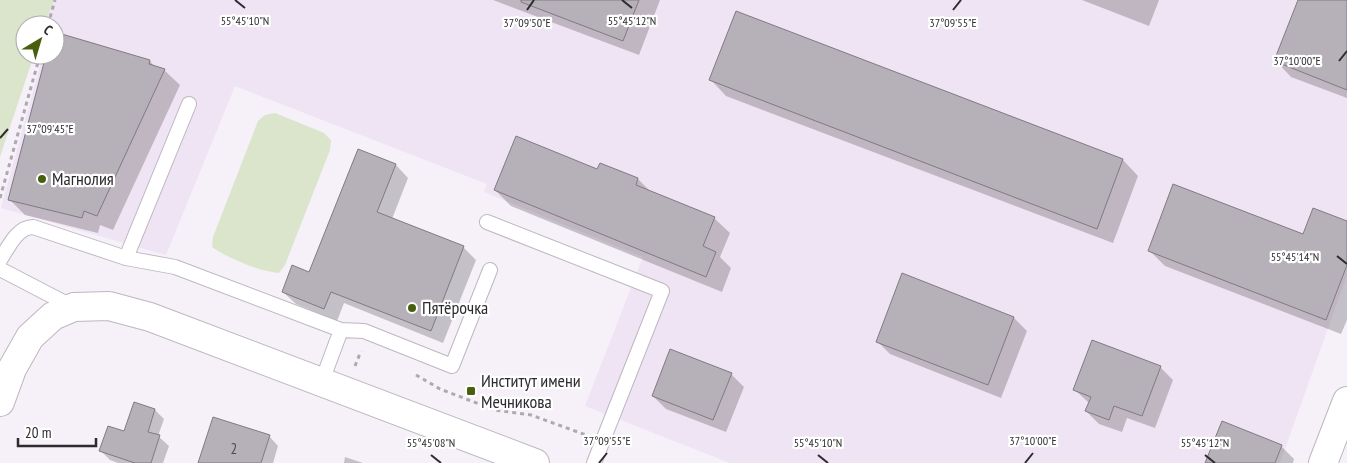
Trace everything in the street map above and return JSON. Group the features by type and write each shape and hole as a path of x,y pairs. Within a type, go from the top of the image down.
{"main road":[{"path":"0,402 12,369 30,337 53,316 74,307 108,306 150,317 536,463"},
{"path":"1323,463 1347,401"}],"lane":[{"path":"126,258 189,104"},
{"path":"487,222 662,291 594,463"},
{"path":"0,260 21,230 33,227 126,258 175,267 339,336 364,331 452,366 490,270"},
{"path":"0,269 74,307"},
{"path":"322,381 339,336"}],"path":[{"path":"51,15 55,0"},
{"path":"0,198 37,65"},
{"path":"339,336 361,352 370,355"},
{"path":"354,368 361,352"},
{"path":"412,373 440,389 495,410 531,414 602,442"}],"shaded area":[{"path":"54,0 1347,0 1347,275 1280,463 730,463 585,406 643,257 484,192 487,184 235,86 166,255 1,208 40,65 65,65 65,15 47,15"}],"green space":[{"path":"0,0 54,0 48,15 15,15 15,65 31,65 0,157"},
{"path":"275,113 324,133 331,140 330,150 285,265 279,273 244,264 212,247 213,237 258,121 265,115"}],"building":[{"path":"521,0 639,0 623,41 521,2"},
{"path":"1298,0 1347,0 1347,90 1274,61"},
{"path":"736,11 1123,159 1097,229 709,80"},
{"path":"65,35 150,60 149,64 165,69 97,216 84,211 82,218 8,200 43,65 65,65"},
{"path":"516,136 597,169 600,163 638,178 636,185 715,217 703,246 716,252 706,277 494,190"},
{"path":"358,149 396,164 377,212 464,246 431,331 331,292 324,309 282,292 292,265 309,272"},
{"path":"1173,184 1303,234 1313,208 1347,221 1347,265 1326,320 1148,251"},
{"path":"902,273 1014,317 988,385 876,342"},
{"path":"1092,340 1161,366 1142,416 1114,406 1109,420 1085,411 1091,397 1073,390"},
{"path":"670,349 732,373 713,420 652,396"},
{"path":"134,402 155,409 148,432 160,435 151,463 135,463 99,451 108,426 124,431"},
{"path":"213,417 270,435 261,463 198,463"},
{"path":"1222,421 1282,445 1275,463 1205,463"}],"place":[{"name":"Магнолия","path":"42,179"},
{"name":"Пятёрочка","path":"412,308"},
{"name":"Институт имени Мечникова","path":"471,391"}]}
